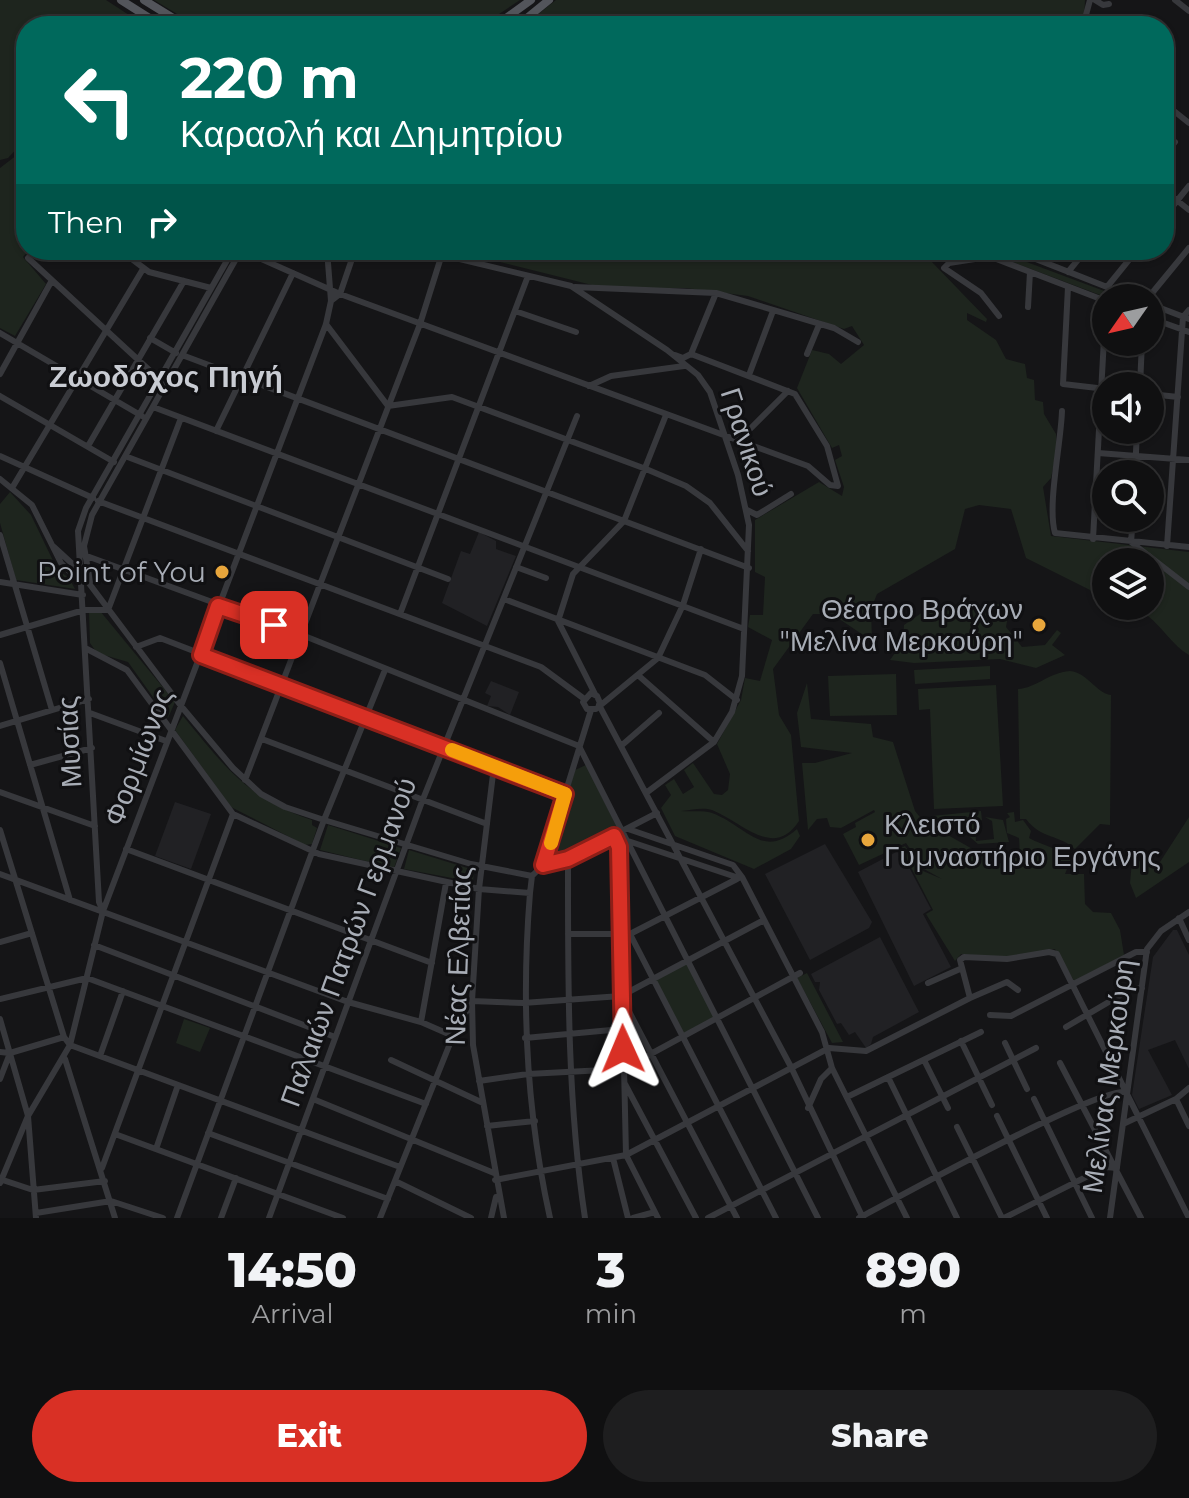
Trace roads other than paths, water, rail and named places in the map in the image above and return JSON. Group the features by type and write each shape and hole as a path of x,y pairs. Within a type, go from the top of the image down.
{"main road":[{"path":"121,0 146,16"},
{"path":"144,0 170,16"},
{"path":"509,16 531,0"},
{"path":"529,16 549,0"}],"street":[{"path":"1092,0 1109,4"},
{"path":"1175,0 1187,7"},
{"path":"1174,205 1189,186"},
{"path":"1174,198 1189,210"},
{"path":"1159,284 1189,248"},
{"path":"30,260 160,380"},
{"path":"132,260 143,269 211,288"},
{"path":"61,553 72,554 82,519 125,456 153,407 227,260"},
{"path":"91,586 84,555 84,536 95,500 160,380 235,260"},
{"path":"264,260 340,294 808,466 830,485 838,486 827,446 801,402 788,391 691,354"},
{"name":"Φορμίωνος","path":"0,1181 28,1116 65,1059 70,1045 103,911 326,324 331,301 328,260"},
{"path":"331,301 340,294 352,260"},
{"path":"245,780 420,324 440,260"},
{"name":"Γρανικού","path":"465,260 571,286 671,353 707,387 724,436 747,510 749,568 737,700 714,742 646,793"},
{"path":"970,260 949,263 944,268 981,293 999,316"},
{"path":"1000,260 1092,296"},
{"path":"1038,260 1099,284"},
{"path":"1068,272 1078,260"},
{"path":"1109,284 1129,260"},
{"path":"12,488 143,269"},
{"path":"1028,307 1030,272"},
{"path":"216,431 293,273"},
{"path":"400,614 528,276"},
{"path":"88,446 184,281"},
{"path":"0,374 51,282"},
{"path":"571,286 599,290 716,293 849,334 858,342"},
{"path":"1068,287 1063,384 1092,388"},
{"path":"671,353 683,358 691,354 716,293"},
{"path":"1164,309 1186,318"},
{"path":"1167,546 1178,397 1189,310"},
{"path":"515,311 576,332"},
{"path":"749,375 773,311"},
{"path":"1164,323 1186,331"},
{"path":"326,324 388,406"},
{"path":"807,354 819,325"},
{"path":"0,333 142,416"},
{"path":"150,338 179,354 749,568"},
{"path":"589,386 611,376 684,366"},
{"path":"738,441 788,391"},
{"path":"0,396 114,462"},
{"path":"1164,396 1178,397"},
{"path":"388,406 452,397 646,469 703,498 749,553"},
{"path":"153,407 744,629"},
{"path":"1062,411 1061,450 1053,492 1055,533 1189,547"},
{"path":"666,415 624,521 573,574 558,621 791,1067 861,1217 1046,1123 1112,1092 1127,1092"},
{"name":"Παλαιών Πατρών Γερμανού","path":"269,1218 423,799 577,416"},
{"path":"108,610 181,418"},
{"path":"1093,539 1099,444"},
{"path":"1136,444 1136,460"},
{"path":"1098,453 1189,460"},
{"path":"0,456 95,500 541,667 583,698 584,706 591,710"},
{"path":"125,456 448,579"},
{"path":"0,479 32,505 61,563 82,586"},
{"path":"747,510 757,515 791,494"},
{"path":"1131,542 1132,532"},
{"path":"0,535 52,710"},
{"path":"1131,542 1189,587"},
{"name":"Μυσίας","path":"76,544 87,649 99,902 103,911"},
{"path":"54,547 79,570 181,706 245,780 285,807 482,867 532,876"},
{"path":"550,1218 528,1074 523,1003 532,876 543,865 591,710 639,676 658,658 683,605 701,549"},
{"path":"84,555 302,635 579,746 625,830 627,841 719,1017 818,1218"},
{"path":"516,567 546,578"},
{"path":"0,582 83,595"},
{"path":"504,599 705,675 737,700"},
{"path":"0,635 84,610 108,610"},
{"path":"136,647 156,637 565,794"},
{"path":"87,649 98,658 127,670 233,814 312,852 446,883 530,893"},
{"path":"0,663 70,900"},
{"path":"177,1218 324,820 385,670"},
{"path":"639,676 714,742"},
{"path":"583,698 595,694"},
{"path":"0,726 89,699"},
{"path":"90,713 166,741"},
{"path":"621,746 659,713"},
{"path":"262,739 487,824"},
{"path":"30,765 92,748"},
{"name":"Νέας Ελβετίας","path":"494,766 479,889 472,1001 479,1081 497,1194"},
{"path":"0,792 95,826"},
{"path":"543,865 568,859 657,813"},
{"path":"102,1168 165,1005 233,814"},
{"path":"0,830 64,1037 70,1045 400,1167"},
{"path":"625,830 733,865 797,975 829,1048 832,1068 907,1218"},
{"path":"613,1158 630,1218 656,1215 626,1155 621,996 626,934 619,847 614,836"},
{"path":"627,841 740,878"},
{"path":"126,849 432,963"},
{"path":"568,859 570,1034 577,1164 585,1218"},
{"path":"0,874 187,940 348,1002 421,1022 453,1036"},
{"path":"568,934 626,934 740,878"},
{"path":"421,1022 446,883"},
{"name":"Μελίνας Μερκούρη","path":"1110,1218 1147,952 1153,939 1189,912"},
{"path":"1179,918 1189,940"},
{"path":"380,1218 453,1036 472,1001 523,1003 621,996 764,920"},
{"path":"0,942 32,933"},
{"path":"626,934 684,1036 776,1218"},
{"path":"94,945 335,1037"},
{"path":"990,1015 1008,1017 1136,952 1147,952"},
{"path":"970,998 960,969 963,957 1013,959 1054,953 1189,1218"},
{"path":"928,983 960,969"},
{"path":"479,1081 528,1074 623,1069 797,975"},
{"path":"0,999 87,978 426,1104"},
{"path":"313,1099 412,1137 494,1176 541,1171 626,1155 829,1048 866,1051 1007,982 1018,990"},
{"path":"1066,1027 1131,989 1142,988"},
{"path":"100,1056 123,991"},
{"path":"621,996 737,1218"},
{"path":"0,1019 28,1116 36,1215 111,1201 163,1218"},
{"path":"525,1038 622,1029"},
{"path":"847,1097 981,1032"},
{"path":"0,1052 10,1053 64,1037"},
{"path":"961,1041 992,1105"},
{"path":"1005,1043 1027,1089"},
{"path":"708,1218 1036,1048"},
{"path":"0,1079 10,1053"},
{"path":"65,1059 102,1168 115,1218"},
{"path":"391,1060 483,1103"},
{"path":"924,1060 948,1108"},
{"path":"1060,1063 1141,1218"},
{"path":"808,1108 821,1079 832,1068"},
{"path":"888,1077 957,1218"},
{"path":"624,1081 696,1218"},
{"path":"156,1149 178,1085"},
{"path":"1123,1124 1176,1099 1189,1088"},
{"path":"1034,1099 1092,1218"},
{"path":"1176,1099 1189,1126"},
{"path":"997,1116 1047,1218"},
{"path":"487,1126 535,1121"},
{"path":"957,1127 1003,1218 1106,1167 1117,1168"},
{"path":"208,1133 388,1199"},
{"path":"115,1134 343,1218"},
{"path":"221,1218 236,1178"},
{"path":"0,1181 33,1190 105,1181"},
{"path":"395,1181 471,1218"},
{"path":"491,1218 497,1194"},
{"path":"497,1194 504,1218"}],"place":[{"name":"Point of You","path":"222,572"},
{"name":"Θέατρο Βράχων \"Μελίνα Μερκούρη\"","path":"1039,625"},
{"name":"Κλειστό Γυμναστήριο Εργάνης","path":"868,840"}],"district":[{"name":"Ζωοδόχος Πηγή","path":"166,377"}]}
